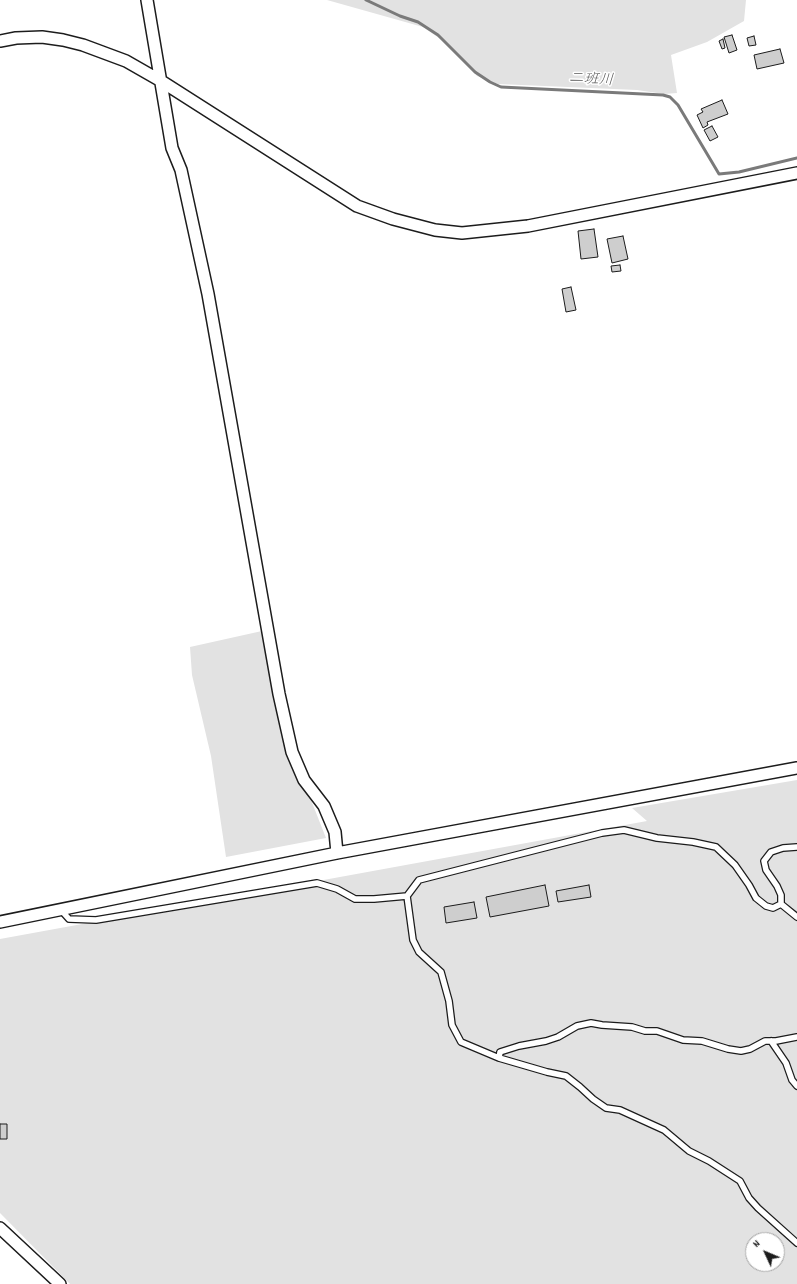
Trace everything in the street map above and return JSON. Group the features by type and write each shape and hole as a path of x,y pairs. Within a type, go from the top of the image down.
{"street":[{"path":"147,0 172,148 181,170 208,294 256,572 290,744 304,780 324,806 335,832 338,853"},
{"path":"0,41 16,38 42,37 63,40 83,45 126,61 161,81 357,206 393,219 435,230 462,233 528,226 797,173"},
{"path":"0,922 338,853 797,768"},
{"path":"0,1228 60,1284"}],"lane":[{"path":"781,904 773,908 766,906 756,898 735,865 716,848 694,842 657,838 624,830 602,833 419,880 407,896 413,940 419,952 441,972 449,1001 452,1025 461,1042 499,1058 566,1076 606,1108 620,1110 664,1130 689,1151 740,1180 749,1198 758,1208 797,1243"},
{"path":"781,904 781,895 777,886 766,870 764,861 772,852 783,848 797,847"},
{"path":"61,910 69,919 96,920 317,883 337,889 356,899 407,896"},
{"path":"781,904 797,917"},
{"path":"499,1058 500,1052 519,1046 546,1041 558,1037 577,1026 591,1023 632,1027 645,1031 657,1031 683,1040 702,1041 728,1049 741,1051 750,1049 765,1041 797,1037"},
{"path":"771,1041 786,1063 792,1080 797,1086"}],"shaded area":[{"path":"327,0 746,0 744,21 707,42 671,55 677,93 664,94 637,90 498,84 477,76 449,45 423,27"},
{"path":"262,631 293,769 311,800 326,838 226,857 211,756 192,675 190,647"},
{"path":"797,780 797,1284 70,1284 0,1213 0,939 647,821 632,808"}],"building":[{"path":"732,35 737,50 729,53 724,37"},
{"path":"754,36 756,45 749,46 747,38"},
{"path":"723,39 725,48 722,49 719,41"},
{"path":"780,49 784,63 757,69 754,55"},
{"path":"722,100 728,114 707,122 708,125 703,128 697,115 703,112 701,109"},
{"path":"712,126 718,137 710,141 704,130"},
{"path":"594,229 598,257 581,259 578,231"},
{"path":"623,236 628,259 612,263 607,239"},
{"path":"620,265 621,271 612,272 611,266"},
{"path":"571,287 576,310 566,312 562,289"},
{"path":"545,885 549,906 490,917 486,897"},
{"path":"589,885 591,897 558,902 556,891"},
{"path":"474,902 477,918 446,923 444,907"},
{"path":"0,1124 7,1124 7,1139 0,1139"}],"waterway":[{"name":"二班川","path":"366,0 400,16 418,22 438,35 475,72 501,87 663,95 670,97 678,105 719,174 739,172 797,158"}]}
